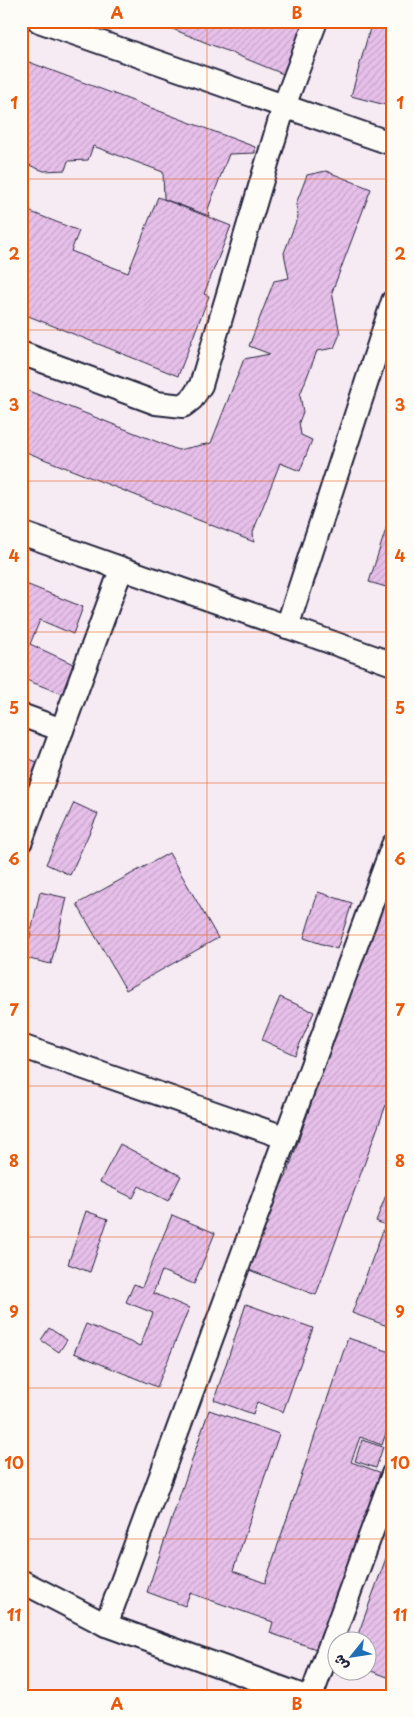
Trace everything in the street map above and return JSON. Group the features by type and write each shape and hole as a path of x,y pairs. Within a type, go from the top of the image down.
{"street":[{"path":"38,21 393,144"},
{"path":"21,353 156,403 183,406 192,399 201,385 284,106 316,21"},
{"path":"287,627 393,302"},
{"path":"21,533 121,570 393,664"},
{"path":"21,841 121,570"},
{"path":"21,715 62,730"},
{"path":"106,1625 393,845"},
{"path":"21,1046 284,1137"},
{"path":"311,1697 393,1474"},
{"path":"21,1582 106,1625 306,1697"}],"building":[{"path":"153,21 314,21 293,78"},
{"path":"372,21 393,21 393,107 351,96"},
{"path":"21,59 255,147 255,153 229,154 208,209 209,216 164,199 163,172 93,146 88,160 68,161 65,170 44,171 21,162 21,144 28,125 21,122"},
{"path":"326,171 371,189 332,292 340,334 334,348 317,351 300,395 303,412 299,422 301,435 312,440 300,471 280,463 253,532 254,542 21,450 21,388 178,450 211,443 244,359 270,354 249,346 274,281 289,278 284,253 298,216 296,204 307,175"},
{"path":"158,197 231,226 204,294 209,296 178,376 21,313 21,208 79,231 71,251 128,273"},
{"path":"387,526 393,528 393,589 369,582"},
{"path":"21,582 83,607 73,634 40,620 30,644 73,664 65,695 21,678"},
{"path":"21,756 40,763 21,808"},
{"path":"74,803 98,814 70,875 46,864"},
{"path":"169,853 218,938 126,990 77,904"},
{"path":"40,892 67,898 51,964 25,958"},
{"path":"318,892 352,903 337,949 304,938"},
{"path":"383,892 393,896 393,1086 316,1295 249,1270 279,1188 286,1177"},
{"path":"280,997 314,1012 295,1055 262,1040"},
{"path":"120,1144 181,1176 168,1201 139,1186 133,1198 100,1182"},
{"path":"393,1177 393,1328 352,1313 385,1225 376,1221"},
{"path":"86,1211 108,1219 90,1272 68,1264"},
{"path":"172,1215 215,1233 194,1284 162,1271 153,1293 189,1308 157,1387 74,1353 86,1324 140,1346 153,1313 126,1302 134,1284 142,1287"},
{"path":"246,1304 313,1328 283,1412 257,1402 253,1414 214,1400"},
{"path":"49,1328 67,1340 59,1352 41,1340"},
{"path":"348,1338 393,1353 393,1412 382,1445 360,1437 351,1462 382,1473 329,1630 326,1630 326,1639 322,1651 270,1633 273,1622 190,1593 185,1606 147,1592 209,1410 279,1434 233,1571 265,1583"},
{"path":"362,1440 383,1447 376,1468 355,1461"},
{"path":"393,1539 393,1679 376,1673 376,1630 360,1630"}]}
